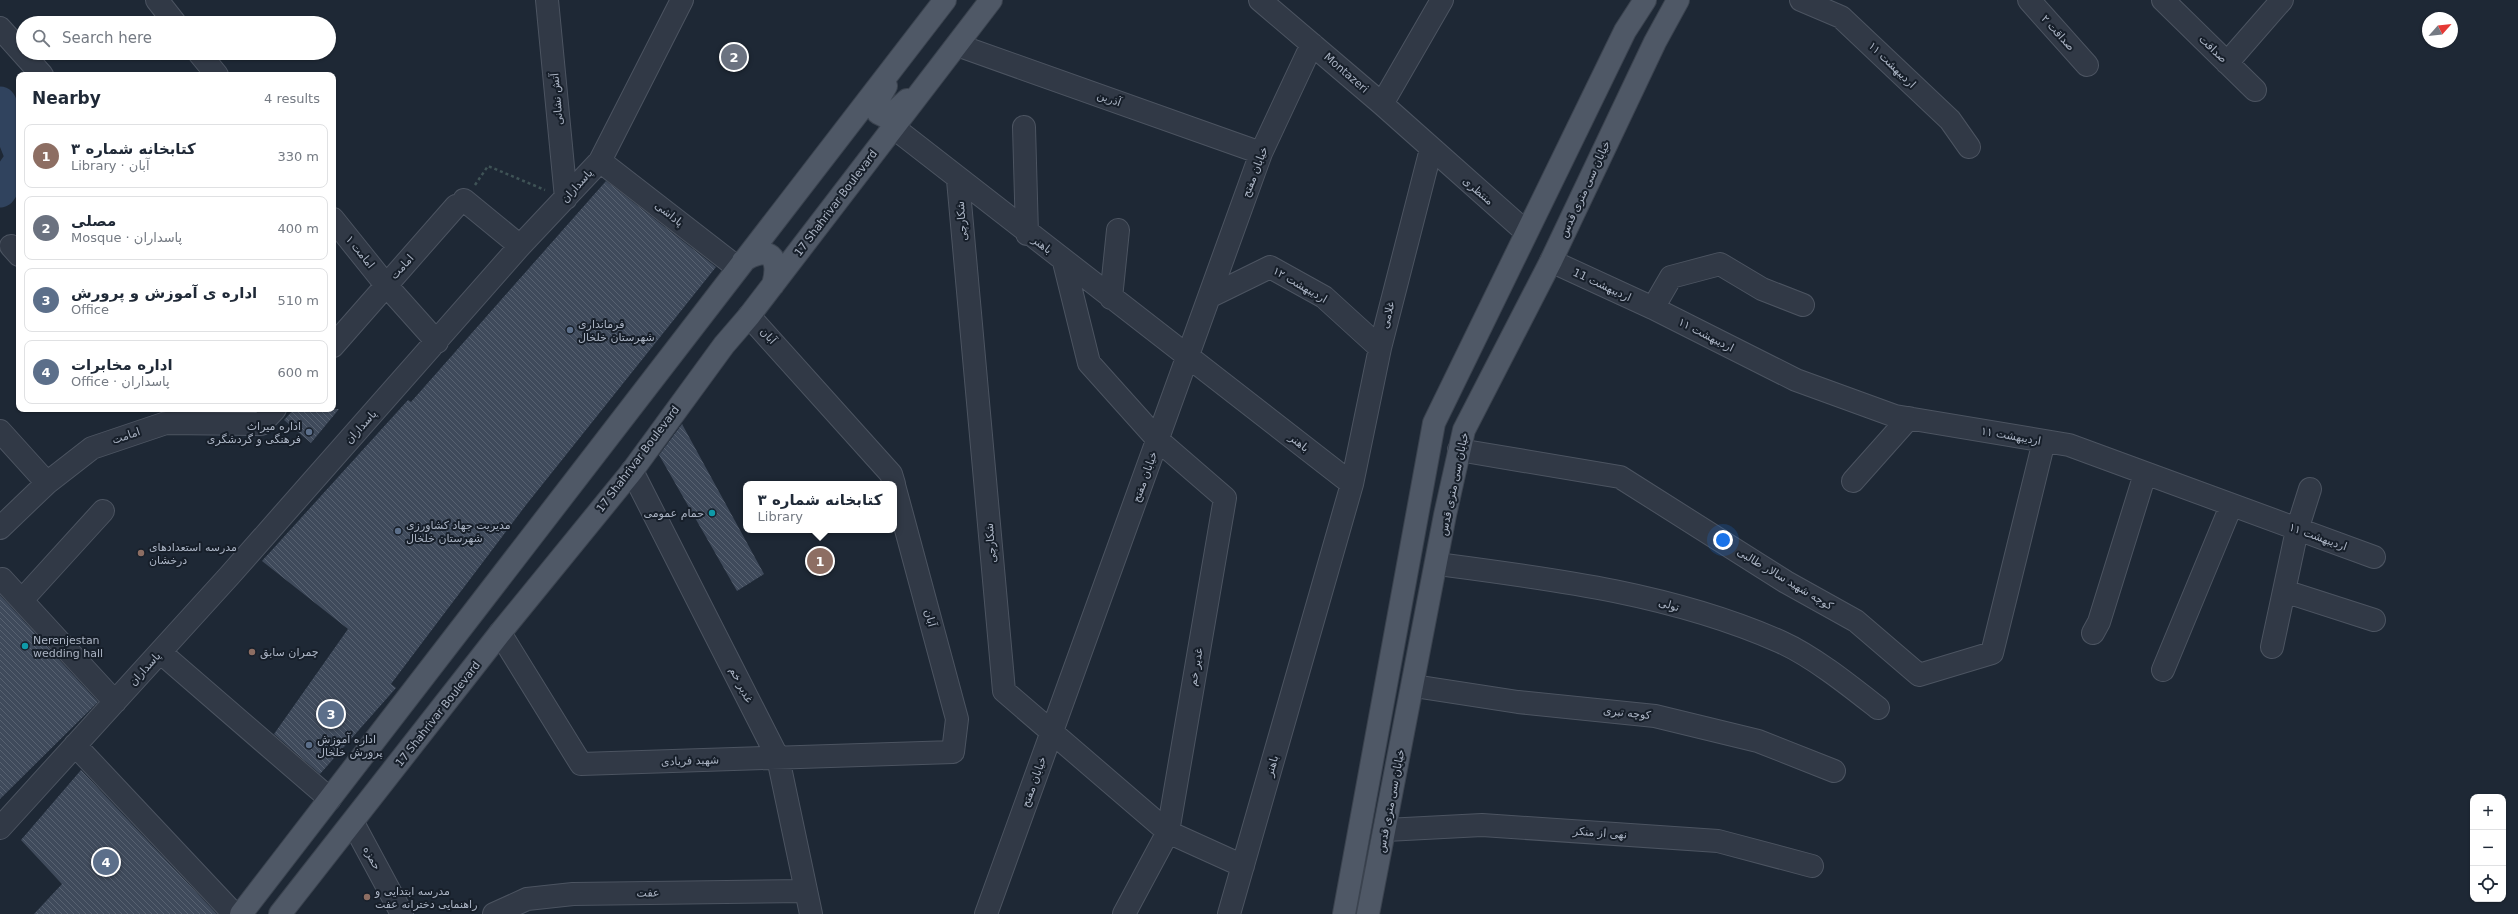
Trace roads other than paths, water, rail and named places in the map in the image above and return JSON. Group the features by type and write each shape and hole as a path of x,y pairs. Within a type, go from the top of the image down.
{"main road":[{"path":"241,914 945,0"},
{"name":"17 Shahrivar Boulevard","path":"280,914 353,823 500,633 632,470 724,345 774,285 990,0"},
{"path":"1344,914 1434,423 1625,31 1644,0"},
{"name":"خیابان سی متری قدس","path":"1368,914 1386,830 1462,440 1551,261 1655,42 1678,0"},
{"path":"1625,31 1646,18 1657,22 1655,42"},
{"path":"908,47 875,105 878,113 884,116 893,113 932,77"},
{"path":"741,265 756,254 764,252 772,256 777,266 774,285"},
{"path":"1434,423 1462,440"}],"street":[{"path":"156,0 169,16"},
{"name":"آتش نشانی","path":"547,0 566,198"},
{"name":"پاسداران","path":"0,828 160,652 437,342 520,246 600,161 682,0"},
{"name":"Montazeri","path":"1260,0 1382,104 1431,149"},
{"path":"1382,104 1442,0"},
{"name":"۱۱ اردیبهشت","path":"1801,0 1841,17 1950,120 1969,147"},
{"name":"صداقت ۲","path":"2029,0 2087,65"},
{"path":"2227,63 2282,0"},
{"name":"صداقت","path":"2171,3 2227,63 2255,90"},
{"path":"0,28 16,46"},
{"name":"خیابان مفتح","path":"986,914 1261,153 1312,44"},
{"name":"آذرین","path":"957,45 1261,153"},
{"path":"29,60 39,72"},
{"path":"205,60 215,72"},
{"path":"1024,127 1027,234"},
{"name":"باهنر","path":"893,128 1027,234 1352,484 1230,914"},
{"name":"منتظری","path":"1431,149 1526,232"},
{"name":"غلامی","path":"1352,484 1380,348 1431,149"},
{"name":"پاداشی","path":"600,161 741,265"},
{"name":"شکارچی","path":"958,180 1004,691 1168,832 1244,866"},
{"name":"امامت","path":"336,343 460,203 520,246"},
{"name":"امامت ۱","path":"336,223 386,285 437,342"},
{"path":"1111,298 1118,230"},
{"name":"11 اردیبهشت","path":"1551,261 1653,308"},
{"path":"1064,262 1089,363 1158,440"},
{"path":"1653,308 1671,277 1720,264 1762,289 1803,305"},
{"name":"۱۲ اردیبهشت","path":"1209,297 1270,267 1324,297 1380,348"},
{"name":"۱۱ اردیبهشت","path":"1653,308 1796,380 1896,416 2069,445 2374,558"},
{"name":"آبان","path":"749,316 891,474 893,481"},
{"name":"امامت","path":"0,528 47,483 92,448 160,416 261,424 272,412"},
{"path":"1853,481 1910,418"},
{"path":"0,431 47,483"},
{"name":"غدیر خم","path":"1124,914 1168,832 1225,498 1158,440"},
{"name":"کوچه شهید سالار طالبی","path":"1462,440 1620,477 1786,582 1856,621 1919,675 1992,653 2044,441"},
{"name":"غدیر خم","path":"632,470 778,758 811,914"},
{"path":"2093,634 2099,622 2145,474"},
{"path":"2272,647 2297,530 2310,489"},
{"name":"آبان","path":"897,495 957,718 953,752"},
{"path":"2163,670 2231,506"},
{"path":"22,600 103,511"},
{"name":"تولی","path":"1438,564 1554,579 1641,597 1719,619 1782,642 1846,682 1878,708"},
{"path":"2,579 115,702"},
{"path":"2284,591 2374,620"},
{"name":"شهید فریادی","path":"500,633 582,764 953,752"},
{"path":"160,652 330,799"},
{"name":"کوچه تبری","path":"1414,686 1518,702 1655,716 1758,741 1834,771"},
{"path":"75,745 234,914"},
{"name":"حمزه","path":"353,823 402,914"},
{"name":"نهی از منکر","path":"1386,830 1482,825 1718,841 1812,866"},
{"name":"عفت","path":"494,914 527,899 573,894 806,891"}],"waterway":[{"path":"0,103 16,143"},
{"path":"0,191 16,167"}],"place":[{"name":"مصلی","path":"734,57"},
{"name":"فرمانداری شهرستان خلخال","path":"570,330"},
{"name":"اداره میراث فرهنگی و گردشگری","path":"309,432"},
{"name":"حمام عمومی","path":"712,513"},
{"name":"مدیریت جهاد کشاورزی شهرستان خلخال","path":"398,531"},
{"name":"مدرسه استعدادهای درخشان","path":"141,553"},
{"name":"کتابخانه شماره ۳","path":"820,561"},
{"name":"Nerenjestan wedding hall","path":"25,646"},
{"name":"چمران سابق","path":"252,652"},
{"name":"اداره ی آموزش و پرورش","path":"331,714"},
{"name":"اداره آموزش پرورش خلخال","path":"309,745"},
{"name":"اداره مخابرات","path":"106,862"},
{"name":"مدرسه ابتدایی و راهنمایی دخترانه عفت","path":"367,897"}]}
